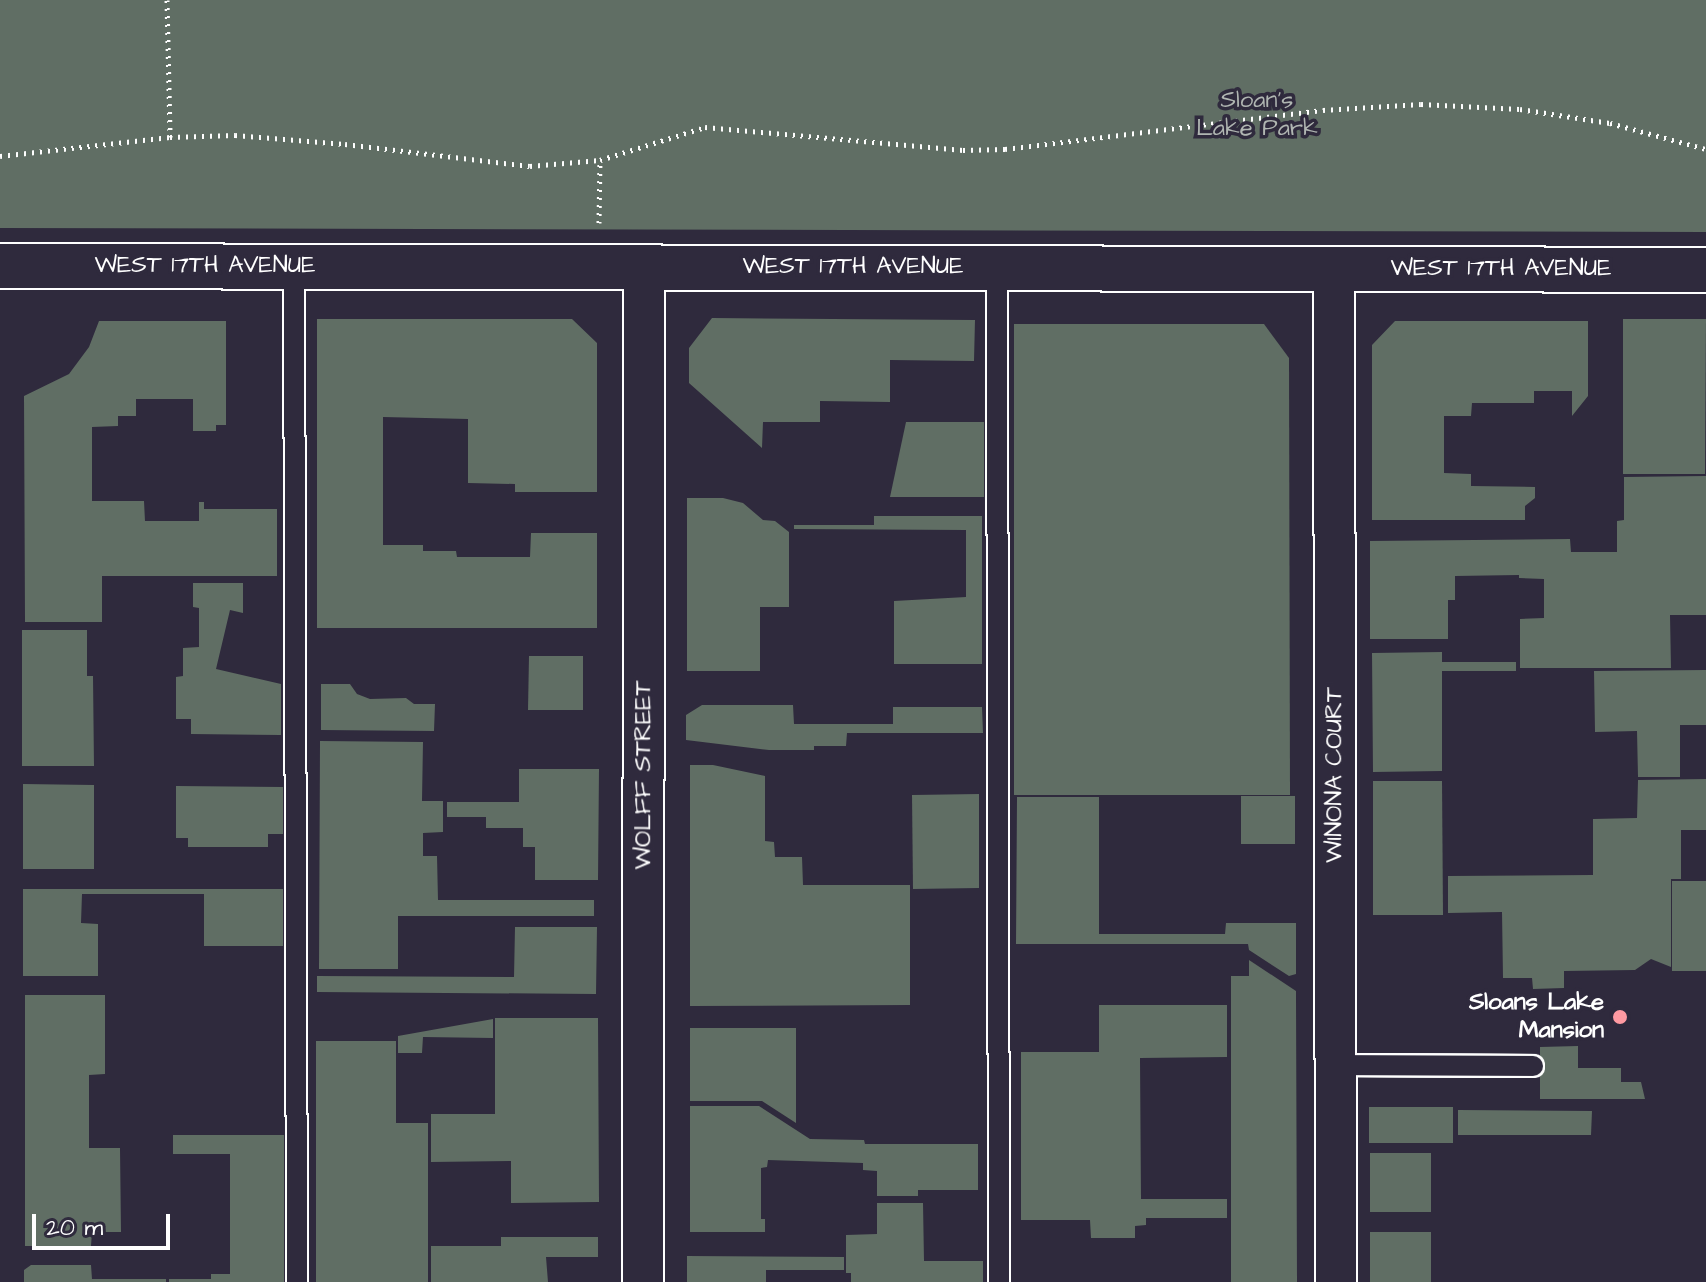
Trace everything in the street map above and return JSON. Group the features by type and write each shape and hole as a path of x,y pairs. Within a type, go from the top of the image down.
{"street":[{"name":"WEST 17TH AVENUE","path":"0,266 1706,270"},
{"name":"WOLFF STREET","path":"643,1282 644,267"},
{"name":"WINONA COURT","path":"1334,269 1336,1282"}],"lane":[{"path":"294,267 297,1282"},
{"path":"997,267 999,1282"},
{"path":"1335,1065 1533,1066"}],"path":[{"path":"167,0 170,137"},
{"path":"0,156 170,137 235,135 345,144 530,166 600,160 705,127 963,150 1005,149 1323,110 1421,104 1520,109 1595,121 1706,149"},
{"path":"599,225 600,160"}],"green space":[{"name":"Sloan's Lake Park","path":"0,0 1706,0 1706,232 0,228"},
{"path":"712,318 975,320 974,361 890,360 890,402 820,401 820,422 763,422 762,448 689,383 689,348"},
{"path":"317,319 572,319 597,343 597,492 515,492 515,484 468,483 468,419 383,417 383,545 423,545 423,551 456,551 457,557 530,557 531,533 597,533 597,628 317,628"},
{"path":"1623,319 1706,319 1705,474 1623,474"},
{"path":"99,321 226,321 226,425 216,425 216,431 193,431 193,399 136,399 136,416 118,416 118,426 92,427 92,501 144,501 145,521 199,521 199,502 204,502 204,509 277,509 277,576 102,576 102,622 25,622 24,396 69,374 89,347"},
{"path":"1395,321 1588,321 1588,396 1572,416 1572,391 1534,391 1534,403 1472,403 1471,416 1444,416 1444,473 1471,474 1471,486 1535,487 1535,498 1525,506 1525,520 1372,520 1372,345"},
{"path":"1014,324 1264,324 1289,358 1290,795 1014,795"},
{"path":"906,422 984,422 984,497 890,497"},
{"path":"1706,476 1706,615 1670,615 1671,668 1520,668 1520,619 1544,618 1544,579 1519,578 1519,575 1455,576 1455,600 1448,600 1448,639 1370,639 1370,541 1570,539 1571,552 1617,552 1617,521 1624,520 1624,477"},
{"path":"687,498 723,498 743,503 763,520 775,521 789,532 789,607 760,607 760,671 687,671"},
{"path":"874,516 982,516 982,664 894,664 894,601 966,597 966,530 794,529 794,525 874,525"},
{"path":"193,583 243,583 243,613 230,610 216,669 281,684 281,735 191,734 191,719 176,719 176,677 183,676 183,648 199,647 199,608 193,607"},
{"path":"22,630 87,630 87,676 93,676 94,766 22,766"},
{"path":"1442,652 1442,662 1516,662 1516,671 1442,671 1442,771 1373,772 1372,653"},
{"path":"529,656 583,656 583,710 528,710"},
{"path":"1706,670 1706,725 1680,725 1680,777 1638,777 1637,731 1595,732 1594,671"},
{"path":"321,684 350,684 357,694 370,699 406,698 414,704 435,704 434,731 321,730"},
{"path":"702,705 793,705 794,724 893,724 893,707 982,707 983,733 847,733 846,746 814,746 814,750 769,750 686,740 686,715"},
{"path":"320,741 423,742 422,801 443,801 443,832 423,833 423,856 437,856 438,900 594,900 594,916 398,916 398,969 319,969"},
{"path":"690,765 713,765 765,776 765,841 774,842 775,857 802,857 803,885 910,885 910,1005 690,1006"},
{"path":"519,769 599,769 598,880 535,880 535,847 523,847 523,828 486,828 486,817 447,817 447,802 519,802"},
{"path":"1706,779 1706,830 1681,830 1681,879 1671,879 1671,967 1651,959 1635,970 1564,971 1564,988 1533,989 1532,978 1503,978 1502,912 1448,913 1448,876 1593,875 1593,819 1637,818 1638,780"},
{"path":"1373,781 1442,781 1443,915 1373,915"},
{"path":"23,784 94,785 94,869 23,869"},
{"path":"176,786 283,787 283,834 268,834 268,847 188,847 188,838 176,838"},
{"path":"979,794 979,888 913,889 912,795"},
{"path":"1241,796 1295,796 1295,844 1241,844"},
{"path":"1017,797 1099,797 1099,934 1225,934 1226,923 1296,923 1296,974 1289,976 1249,950 1248,944 1016,944"},
{"path":"1672,881 1706,881 1706,971 1672,971"},
{"path":"23,889 283,889 283,946 204,946 204,894 82,894 81,923 98,924 98,976 23,976"},
{"path":"515,927 597,927 596,994 317,992 317,976 514,977"},
{"path":"1249,960 1296,991 1297,1282 1231,1282 1231,976 1249,976"},
{"path":"25,995 105,995 105,1074 89,1075 89,1148 120,1148 121,1232 92,1232 91,1246 25,1246"},
{"path":"1099,1005 1227,1005 1227,1057 1140,1058 1141,1199 1227,1199 1227,1218 1146,1218 1146,1225 1135,1226 1135,1238 1091,1238 1090,1220 1021,1220 1021,1052 1099,1052"},
{"path":"495,1018 598,1018 599,1202 511,1203 511,1161 431,1162 431,1114 495,1114"},
{"path":"493,1019 493,1038 423,1037 422,1053 398,1053 398,1036"},
{"path":"690,1028 796,1028 796,1123 762,1101 690,1101"},
{"path":"316,1041 396,1041 396,1123 428,1123 428,1282 316,1282"},
{"path":"1578,1046 1578,1068 1621,1068 1621,1082 1641,1082 1645,1099 1540,1099 1540,1047"},
{"path":"690,1106 759,1106 810,1139 864,1140 865,1144 978,1144 978,1190 918,1190 918,1196 877,1196 877,1171 863,1170 863,1163 768,1160 767,1167 761,1168 761,1219 765,1219 765,1232 690,1232"},
{"path":"1369,1107 1453,1107 1453,1143 1369,1143"},
{"path":"1458,1110 1592,1111 1591,1135 1458,1135"},
{"path":"173,1135 284,1135 284,1282 169,1282 169,1279 211,1279 211,1274 230,1274 230,1154 173,1154"},
{"path":"1370,1153 1431,1153 1431,1212 1370,1212"},
{"path":"877,1203 923,1203 924,1261 983,1261 983,1282 851,1282 851,1273 846,1273 846,1235 877,1234"},
{"path":"1370,1232 1431,1232 1431,1282 1370,1282"},
{"path":"501,1237 598,1237 598,1257 546,1257 548,1282 431,1282 431,1246 501,1246"},
{"path":"687,1256 844,1257 844,1270 766,1270 766,1282 687,1282"},
{"path":"31,1265 91,1265 92,1279 166,1279 166,1282 24,1282 24,1270"}],"place":[{"name":"Sloans Lake Mansion","path":"1620,1017"}]}
